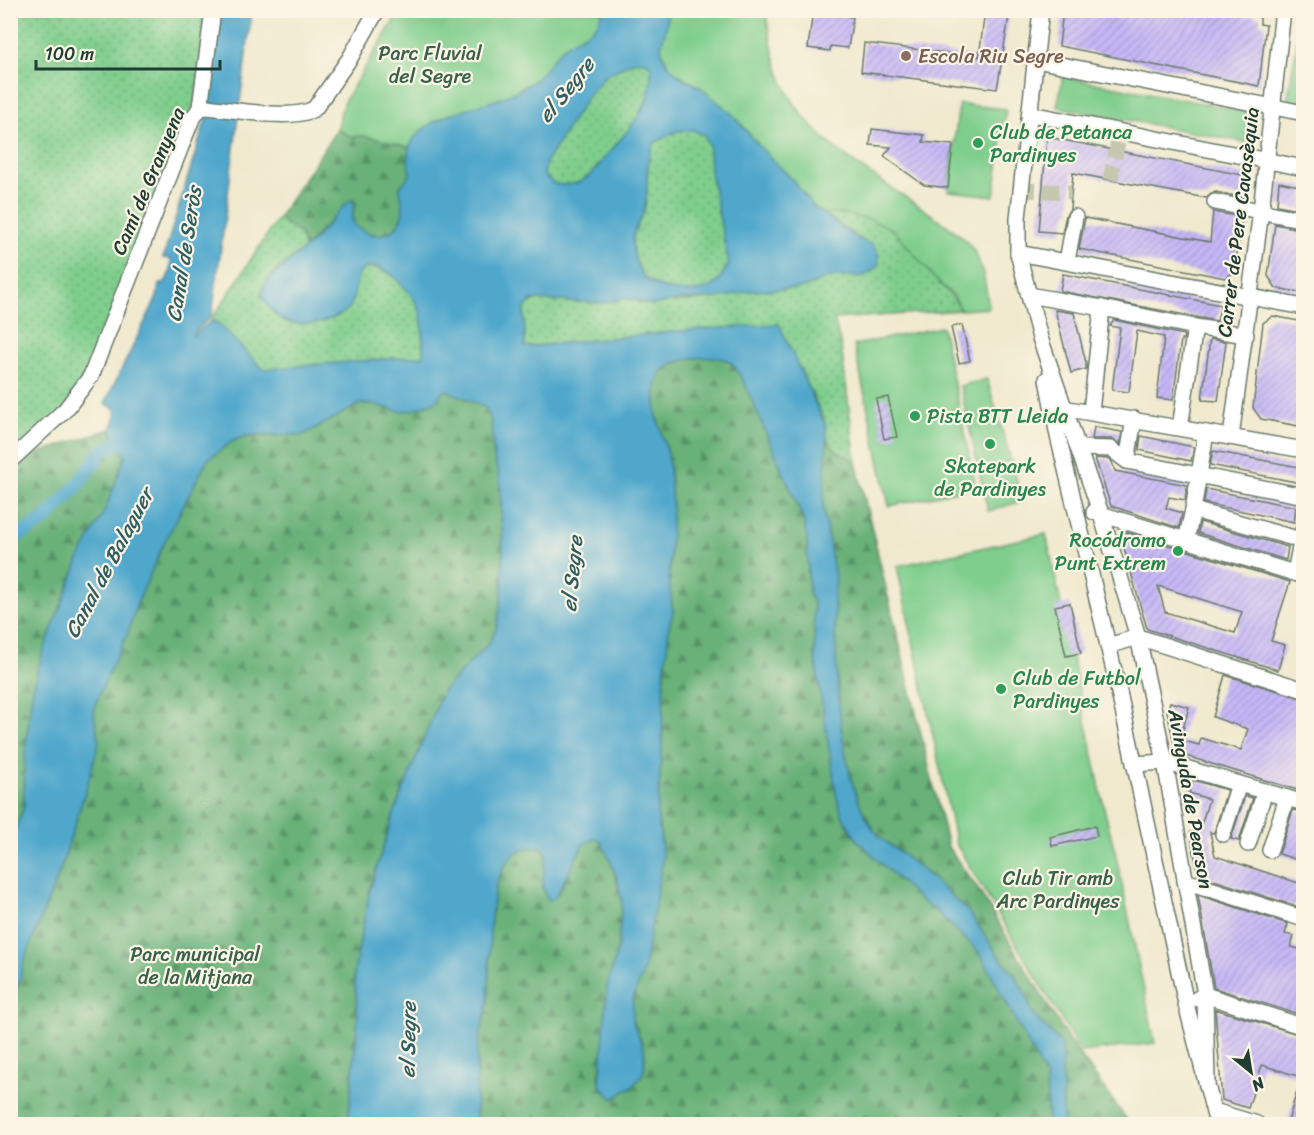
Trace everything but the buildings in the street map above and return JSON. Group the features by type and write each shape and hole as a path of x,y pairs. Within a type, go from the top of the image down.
{"street":[{"path":"203,107 213,10"},
{"name":"Camí de Granyena","path":"10,461 66,409 91,376 191,121 203,107 290,115 303,114 315,108 350,58 377,10"},
{"path":"1041,10 1018,218 1018,253 1058,407 1304,450"},
{"name":"Carrer de Pere Cavasèquia","path":"1231,437 1261,211 1283,10"},
{"path":"1036,60 1304,113"},
{"path":"1031,114 1304,168"},
{"path":"1215,202 1304,220"},
{"path":"1067,261 1075,217"},
{"path":"1018,253 1304,307"},
{"path":"1029,295 1245,335"},
{"path":"1091,412 1102,308"},
{"path":"1180,428 1195,327"},
{"name":"Avinguda de Pearson","path":"1058,407 1078,448 1103,520 1138,637 1165,762 1205,995 1207,1083"},
{"name":"Avinguda de Pearson","path":"1058,407 1073,500 1108,646 1186,1004 1215,1118"},
{"path":"1127,461 1134,419"},
{"path":"1186,540 1206,433"},
{"path":"1078,448 1111,449 1127,461 1304,496"},
{"path":"1073,500 1103,520 1186,540 1299,574 1302,534 1193,510"},
{"path":"1080,531 1090,522 1103,520"},
{"path":"1108,646 1138,637 1304,690"},
{"path":"1134,764 1165,762 1304,802"},
{"path":"1223,834 1239,784"},
{"path":"1248,844 1265,791"},
{"path":"1270,850 1287,798"},
{"path":"1185,881 1304,919"},
{"path":"1186,1004 1205,995 1304,1027"},
{"path":"1215,1118 1257,1125"}],"green space":[{"path":"11,11 210,11 194,105 91,368 66,409 11,458"},
{"name":"Parc Fluvial del Segre","path":"400,11 766,11 771,43 780,74 801,113 815,130 850,160 944,223 970,245 980,264 989,308 961,310 954,296 935,279 894,230 872,220 841,213 823,213 814,207 793,180 760,147 740,122 700,87 675,72 669,66 661,50 586,34 564,47 541,74 526,86 502,98 436,121 416,136 410,147 366,136 350,136 337,129 343,103"},
{"path":"1301,19 1303,20 1303,105 1287,102"},
{"path":"640,60 651,65 651,80 649,93 640,114 586,178 574,184 554,184 544,175 546,162 587,97 605,76"},
{"path":"1063,77 1255,113 1249,143 1057,107"},
{"name":"Club de Petanca Pardinyes","path":"959,104 1006,109 994,196 948,191"},
{"path":"337,129 350,136 366,136 410,147 408,154 410,175 400,188 403,205 400,221 392,231 379,235 371,234 363,231 354,222 354,203 345,205 305,248 300,234 278,218"},
{"path":"693,130 704,135 709,146 710,171 729,264 718,281 709,288 689,292 658,286 643,276 634,255 632,241 645,206 649,160 654,143 677,131"},
{"path":"823,213 870,219 895,231 952,296 961,310 834,319 841,346 856,462 837,451 827,440 824,419 799,366 691,330 525,347 524,309 530,302 536,300 603,303 627,298 645,304 701,300 750,291 803,288 830,277 864,276 879,264 865,242"},
{"path":"278,218 300,234 305,248 273,274 263,287 261,295 275,314 288,322 307,324 336,317 352,303 355,282 359,273 371,268 380,269 389,273 406,287 418,304 422,316 423,356 263,369 217,322 210,322"},
{"name":"Pista BTT Lleida","path":"942,327 976,487 889,506 854,345"},
{"path":"723,358 739,374 803,518 807,539 809,593 814,604 815,658 837,798 843,817 858,841 980,953 1046,1078 1048,1124 477,1124 477,1054 488,1002 492,907 497,882 506,863 521,850 542,847 546,852 547,865 542,888 559,893 583,844 595,838 601,841 613,866 622,902 618,947 607,987 605,1039 599,1077 603,1090 614,1099 631,1087 641,1077 644,1070 645,1056 642,1042 633,1022 633,999 644,969 661,864 662,843 657,814 664,678 669,627 673,612 669,583 672,505 670,470 656,413 656,384 658,377 666,367 686,359"},
{"name":"Skatepark de Pardinyes","path":"987,379 1023,501 988,511 960,386"},
{"name":"Parc municipal de la Mitjana","path":"447,390 486,408 491,421 494,458 500,480 502,593 496,630 489,643 443,691 394,813 370,889 354,973 358,1018 348,1124 11,1124 11,1005 24,961 61,868 89,779 95,705 127,635 137,604 163,545 207,460 242,437 296,435 360,404 373,404 399,411 413,410 432,403"},
{"path":"111,429 118,450 123,450 125,457 105,510 80,557 42,655 32,694 25,756 24,807 11,841 11,467 17,460"},
{"path":"827,440 837,451 856,462 948,847 978,889 1069,1040 1130,1124 1063,1124 1062,1044 1033,1015 1026,995 1015,975 968,912 925,872 880,837 865,815 854,787 840,720 834,591 836,583 823,507"},
{"name":"Club de Futbol Pardinyes","path":"1046,534 1155,1043 1081,1052 956,844 897,566"}],"water":[{"path":"221,11 252,11 212,316 192,337 210,322 217,322 263,369 423,356 419,308 408,291 383,269 368,267 363,270 359,275 350,307 341,314 322,322 297,324 283,320 271,310 263,297 263,287 270,278 317,237 351,200 354,203 352,221 364,232 379,235 393,230 399,224 403,212 400,187 410,175 408,152 412,141 420,132 444,117 501,98 533,81 562,48 598,23 602,11 668,11 661,46 663,56 669,66 684,79 700,87 731,113 760,147 793,180 814,207 858,239 872,244 878,253 879,264 874,270 864,276 830,277 803,288 750,291 718,298 681,300 652,305 627,298 603,303 536,300 530,302 524,309 525,347 691,330 779,324 826,426 823,507 836,583 834,591 840,720 854,787 865,815 880,837 925,872 968,911 1001,959 1015,975 1026,995 1033,1015 1062,1044 1063,1124 1048,1124 1046,1078 980,953 858,841 843,817 837,798 815,658 814,604 809,593 807,539 803,518 744,382 733,364 714,357 693,358 673,363 661,372 656,384 656,413 668,456 672,505 669,583 673,612 669,627 664,678 657,814 663,856 644,969 633,999 633,1022 644,1049 644,1070 641,1077 631,1087 613,1099 600,1085 607,987 618,947 622,902 618,881 610,860 601,841 595,838 583,845 555,898 549,900 545,895 543,878 546,852 542,847 521,850 506,863 497,882 492,907 488,1002 477,1054 477,1124 348,1124 358,1018 354,973 370,889 394,813 443,691 489,643 496,630 502,593 500,480 494,458 491,421 486,408 447,390 432,403 413,410 399,411 373,404 360,404 303,435 242,437 207,460 163,545 137,604 127,635 95,705 94,714 99,742 89,779 61,868 24,961 11,1005 11,841 24,807 25,756 32,694 42,655 80,557 105,510 125,457 123,451 118,450 111,429 115,419 115,409 105,403 157,297 159,284 164,284 170,272 171,259 163,258 206,118","holes":["640,60 651,65 649,93 640,114 591,175 574,184 554,184 544,175 546,162 587,97 605,76","693,130 704,135 709,146 710,171 729,264 718,281 709,288 689,292 668,289 649,282 639,268 632,241 645,206 649,160 654,143 677,131"]}],"waterway":[{"path":"10,541 45,520 76,487 102,451 131,436"}],"tunnel":[{"path":"1110,180 1120,132"},
{"path":"1021,190 1071,192"}],"place":[{"name":"Escola Riu Segre","path":"906,56"},
{"name":"Club de Petanca Pardinyes","path":"978,143"},
{"name":"Pista BTT Lleida","path":"915,416"},
{"name":"Skatepark de Pardinyes","path":"990,444"},
{"name":"Rocódromo Punt Extrem","path":"1178,551"},
{"name":"Club de Futbol Pardinyes","path":"1001,689"}],"water label":[{"name":"el Segre","path":"566,90"},
{"name":"Canal de Seròs","path":"184,254"},
{"name":"Canal de Balaguer","path":"109,563"},
{"name":"el Segre","path":"572,574"},
{"name":"el Segre","path":"408,1040"}],"park label":[{"name":"Club Tir amb Arc Pardinyes","path":"1058,890"}]}
